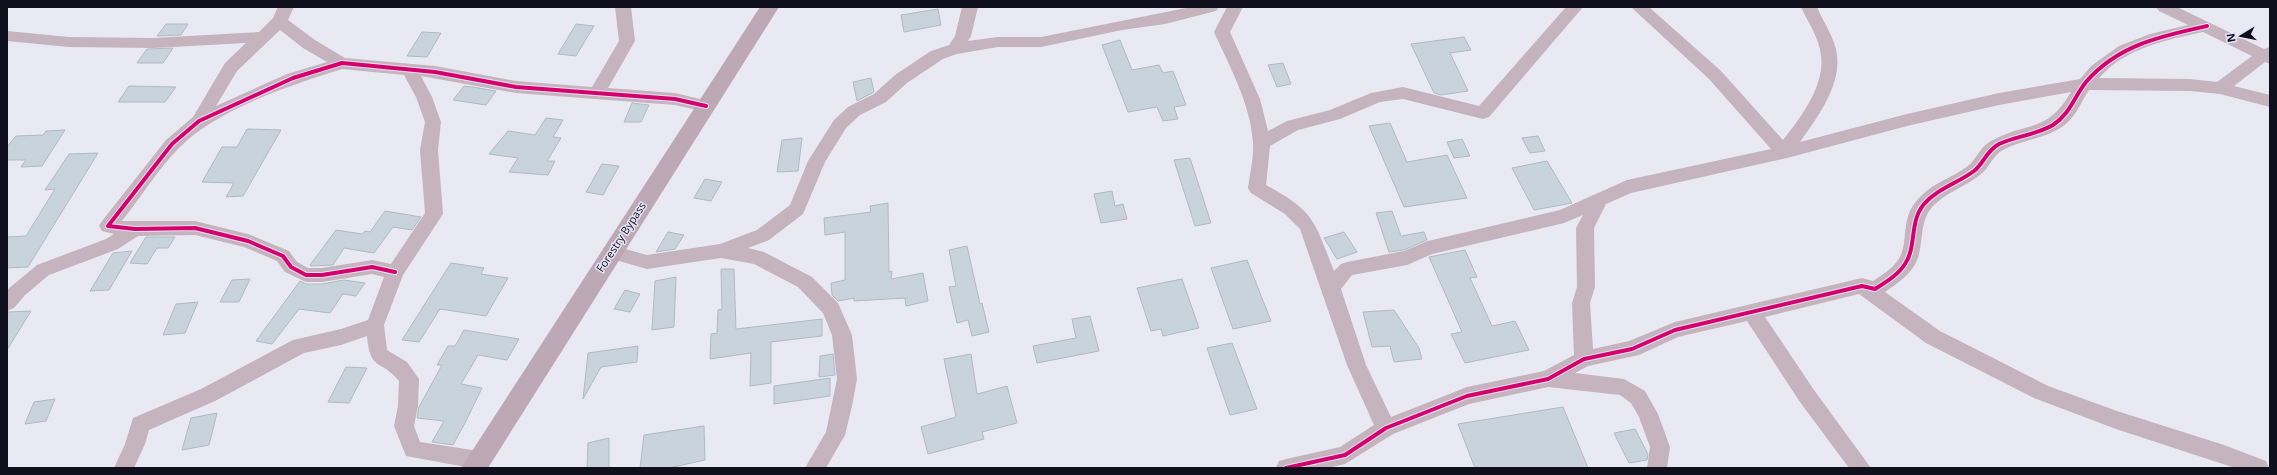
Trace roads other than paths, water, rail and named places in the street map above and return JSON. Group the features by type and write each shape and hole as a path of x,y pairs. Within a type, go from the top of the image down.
{"street":[{"path":"597,93 627,41 623,7"},
{"name":"Forestry Bypass","path":"476,464 770,7"},
{"path":"955,49 963,36 970,7"},
{"path":"611,252 647,262 721,251 763,236 797,209 825,145 840,124 854,111 880,98 901,79 937,55 955,49 998,42 1041,42 1122,25 1166,19 1211,7"},
{"path":"1235,7 1222,32 1249,90 1257,117 1261,143 1257,188 1288,204 1304,219 1332,286 1358,366 1377,413 1386,428"},
{"path":"1261,143 1293,125 1334,114 1377,97 1403,93 1483,113 1503,86 1525,64 1575,7"},
{"path":"1639,7 1715,75 1786,152"},
{"path":"1786,152 1804,124 1827,81 1830,55 1809,7"},
{"path":"2164,7 2268,55"},
{"path":"199,121 231,67 263,37 283,14 309,44 342,63"},
{"path":"1286,468 1345,455 1386,428 1467,396 1548,378 1584,359 1632,349 1675,330 1862,286 1875,289 1897,274 1910,254 1911,228 1923,205 1942,188 1975,170 1990,150 2034,134 2053,125 2072,109 2084,84 2102,65 2124,49 2162,36 2207,26"},
{"path":"7,36 70,42 146,43 205,42 263,37"},
{"path":"2220,88 2268,55"},
{"path":"395,272 372,267 322,275 306,275 291,267 282,256 248,241 194,228 135,229 108,226 172,144 199,121 238,102 294,78 342,63 435,72 516,87 675,99 706,106"},
{"path":"410,70 424,97 433,122 429,150 434,214 395,272 375,325 378,354 400,368 409,379 408,406 404,426 413,450 476,464"},
{"path":"1332,286 1347,269 1407,258 1428,248 1564,216 1627,187 1786,152 1907,120 1999,99 2084,84 2136,83 2220,88 2270,101"},
{"path":"1584,359 1581,303 1586,287 1585,228 1600,199"},
{"path":"7,303 18,290 43,270 112,244 135,229"},
{"path":"721,251 758,257 805,282 831,308 842,335 847,379 842,406 834,435 815,468"},
{"path":"1862,286 1933,338 2041,392 2116,420 2224,454 2259,468"},
{"path":"1751,312 1807,396 1861,468"},
{"path":"124,468 135,444 140,424 208,395 300,346 341,336 375,325"},
{"path":"1548,378 1624,387 1638,397 1648,414 1660,447 1657,468"}]}
